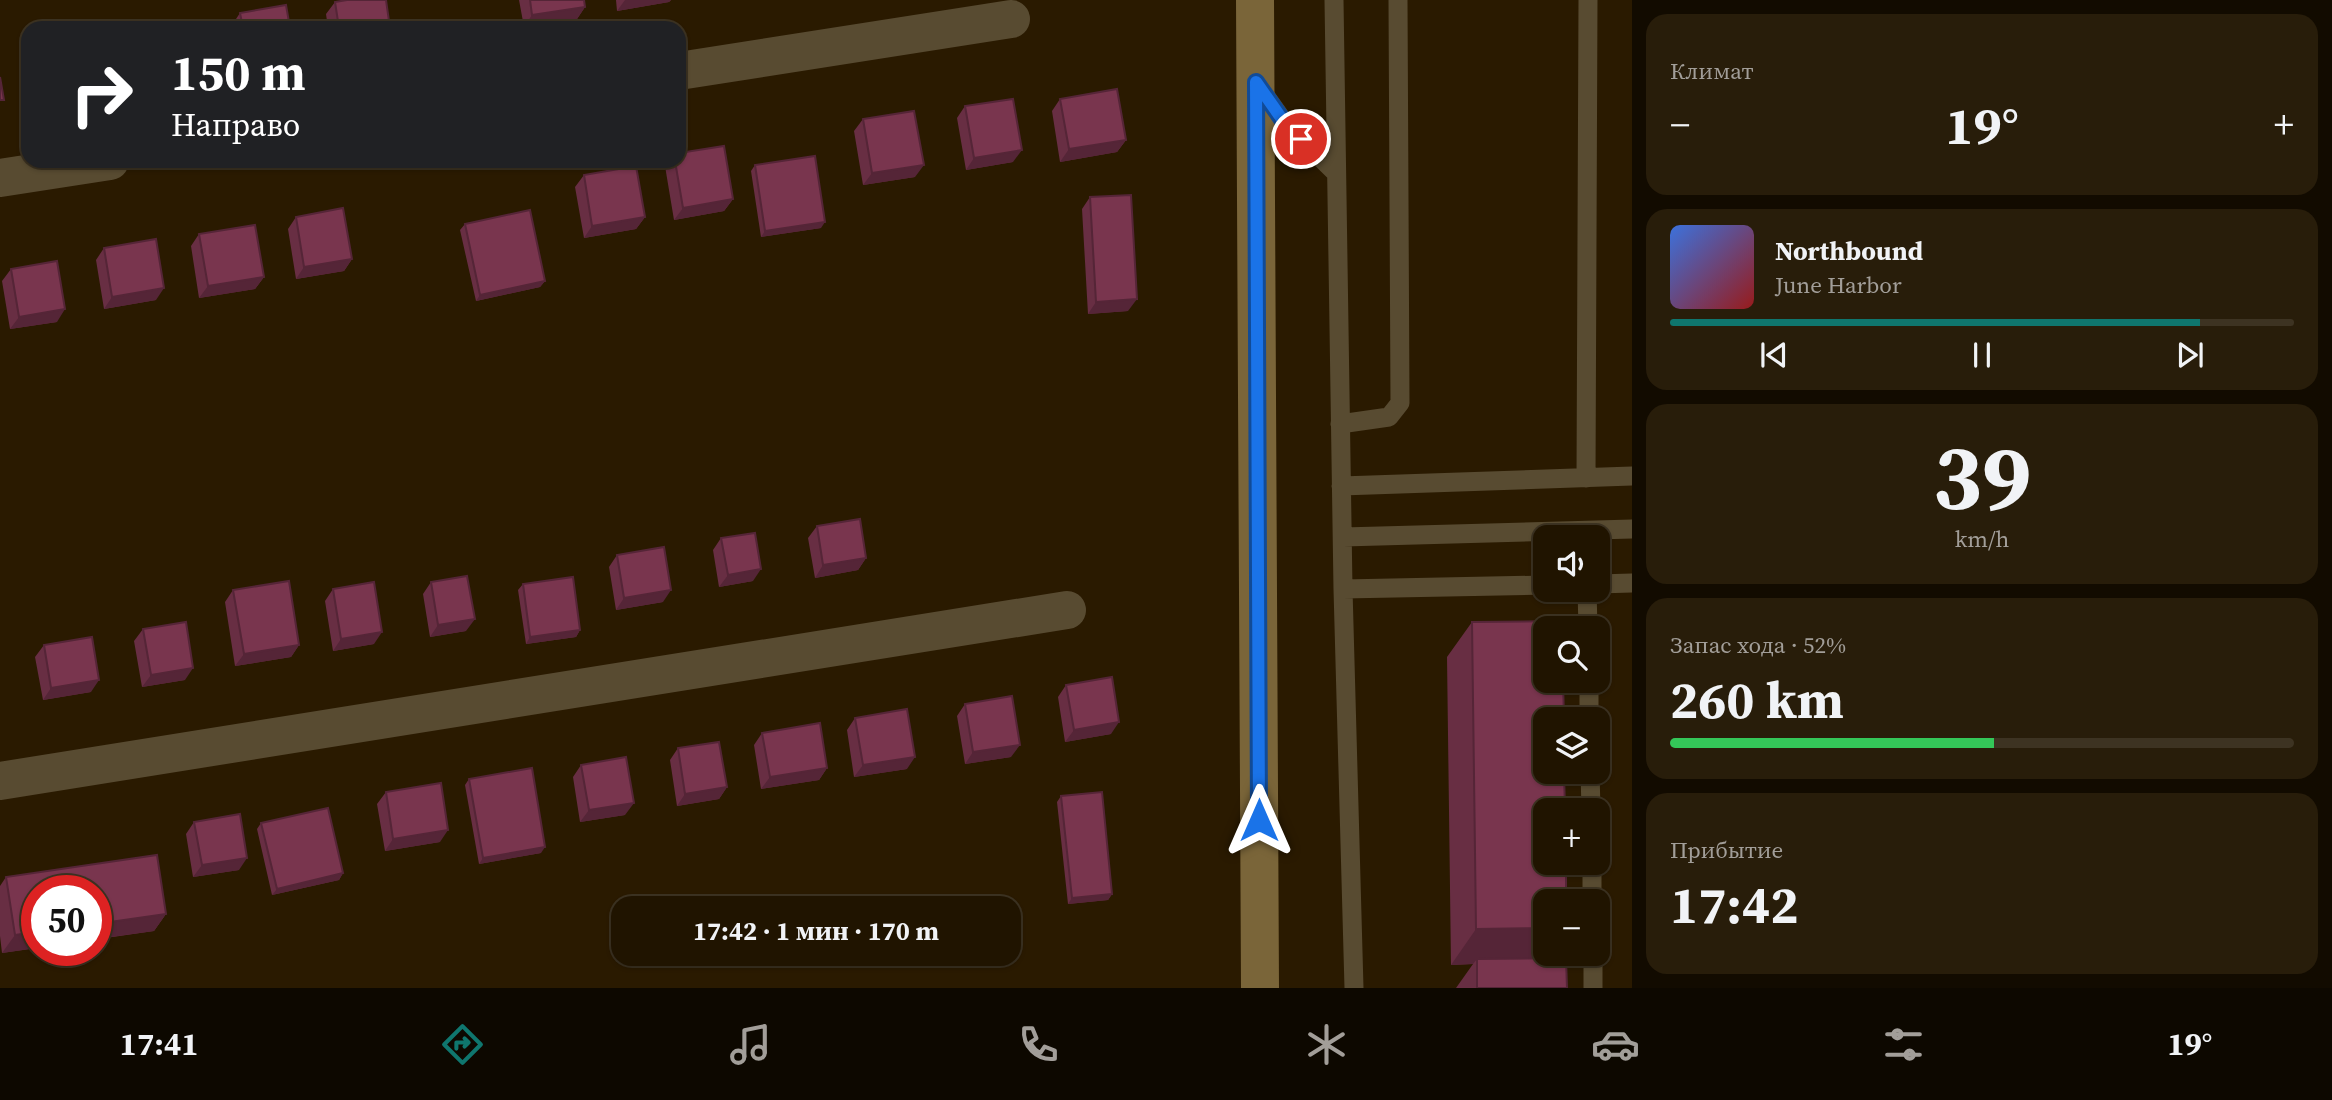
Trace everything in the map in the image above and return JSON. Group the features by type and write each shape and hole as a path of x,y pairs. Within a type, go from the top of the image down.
{"main road":[{"path":"1255,0 1260,988"}],"street":[{"path":"686,70 1011,19"},
{"path":"0,178 65,168"},
{"path":"0,781 1067,610"}],"lane":[{"path":"1334,0 1343,589 1354,988"},
{"path":"1340,424 1389,417 1400,403 1398,0"},
{"path":"1586,478 1588,0"},
{"path":"1256,82 1284,122 1336,173"},
{"path":"1341,485 1632,476"},
{"path":"1343,537 1632,530"},
{"path":"1610,584 1632,583"},
{"path":"1343,589 1533,585"},
{"path":"1593,966 1594,988"}],"building":[{"path":"386,0 389,21 338,21 335,2"},
{"path":"530,0 584,0 585,7 532,15"},
{"path":"286,5 289,21 242,21 240,13"},
{"path":"0,77 4,100 0,100"},
{"path":"1117,89 1126,140 1069,149 1060,99"},
{"path":"1013,99 1022,150 974,158 965,106"},
{"path":"914,111 924,165 872,173 863,119"},
{"path":"724,146 733,199 683,208 676,168 686,168 686,152"},
{"path":"815,156 825,222 765,231 755,165"},
{"path":"636,168 645,217 592,226 584,175"},
{"path":"1131,195 1137,299 1096,302 1090,197"},
{"path":"343,208 352,259 304,267 296,217"},
{"path":"530,210 545,281 480,295 465,224"},
{"path":"255,225 264,277 208,286 199,234"},
{"path":"156,239 164,288 112,297 104,248"},
{"path":"57,261 65,309 19,317 11,269"},
{"path":"860,519 866,558 823,565 817,526"},
{"path":"755,533 761,569 728,575 721,538"},
{"path":"664,547 671,590 624,598 617,555"},
{"path":"467,576 475,619 438,625 431,582"},
{"path":"573,577 580,630 530,637 523,584"},
{"path":"289,581 299,645 244,654 233,590"},
{"path":"374,582 382,632 341,639 333,589"},
{"path":"1533,621 1533,693 1563,693 1564,707 1533,707 1533,784 1564,784 1565,798 1533,798 1533,875 1566,875 1566,889 1533,889 1533,928 1476,929 1472,622"},
{"path":"186,622 193,668 151,675 143,629"},
{"path":"92,637 99,680 51,688 44,645"},
{"path":"1112,677 1119,722 1074,730 1066,685"},
{"path":"1012,696 1020,745 973,752 965,704"},
{"path":"907,709 915,757 863,765 855,718"},
{"path":"820,723 827,768 770,777 762,733"},
{"path":"719,742 727,787 685,794 678,748"},
{"path":"626,757 634,803 589,810 581,765"},
{"path":"532,768 545,847 483,858 469,779"},
{"path":"441,783 448,830 393,839 386,792"},
{"path":"1102,792 1112,894 1072,898 1061,796"},
{"path":"328,808 343,873 277,889 261,823"},
{"path":"240,814 247,858 202,865 194,822"},
{"path":"157,855 166,914 112,922 112,875 21,875 21,934 15,935 6,877"},
{"path":"1533,958 1533,966 1566,966 1567,988 1477,988 1477,959"}],"route":[{"path":"1259,820 1256,82 1284,122 1301,139"}]}
